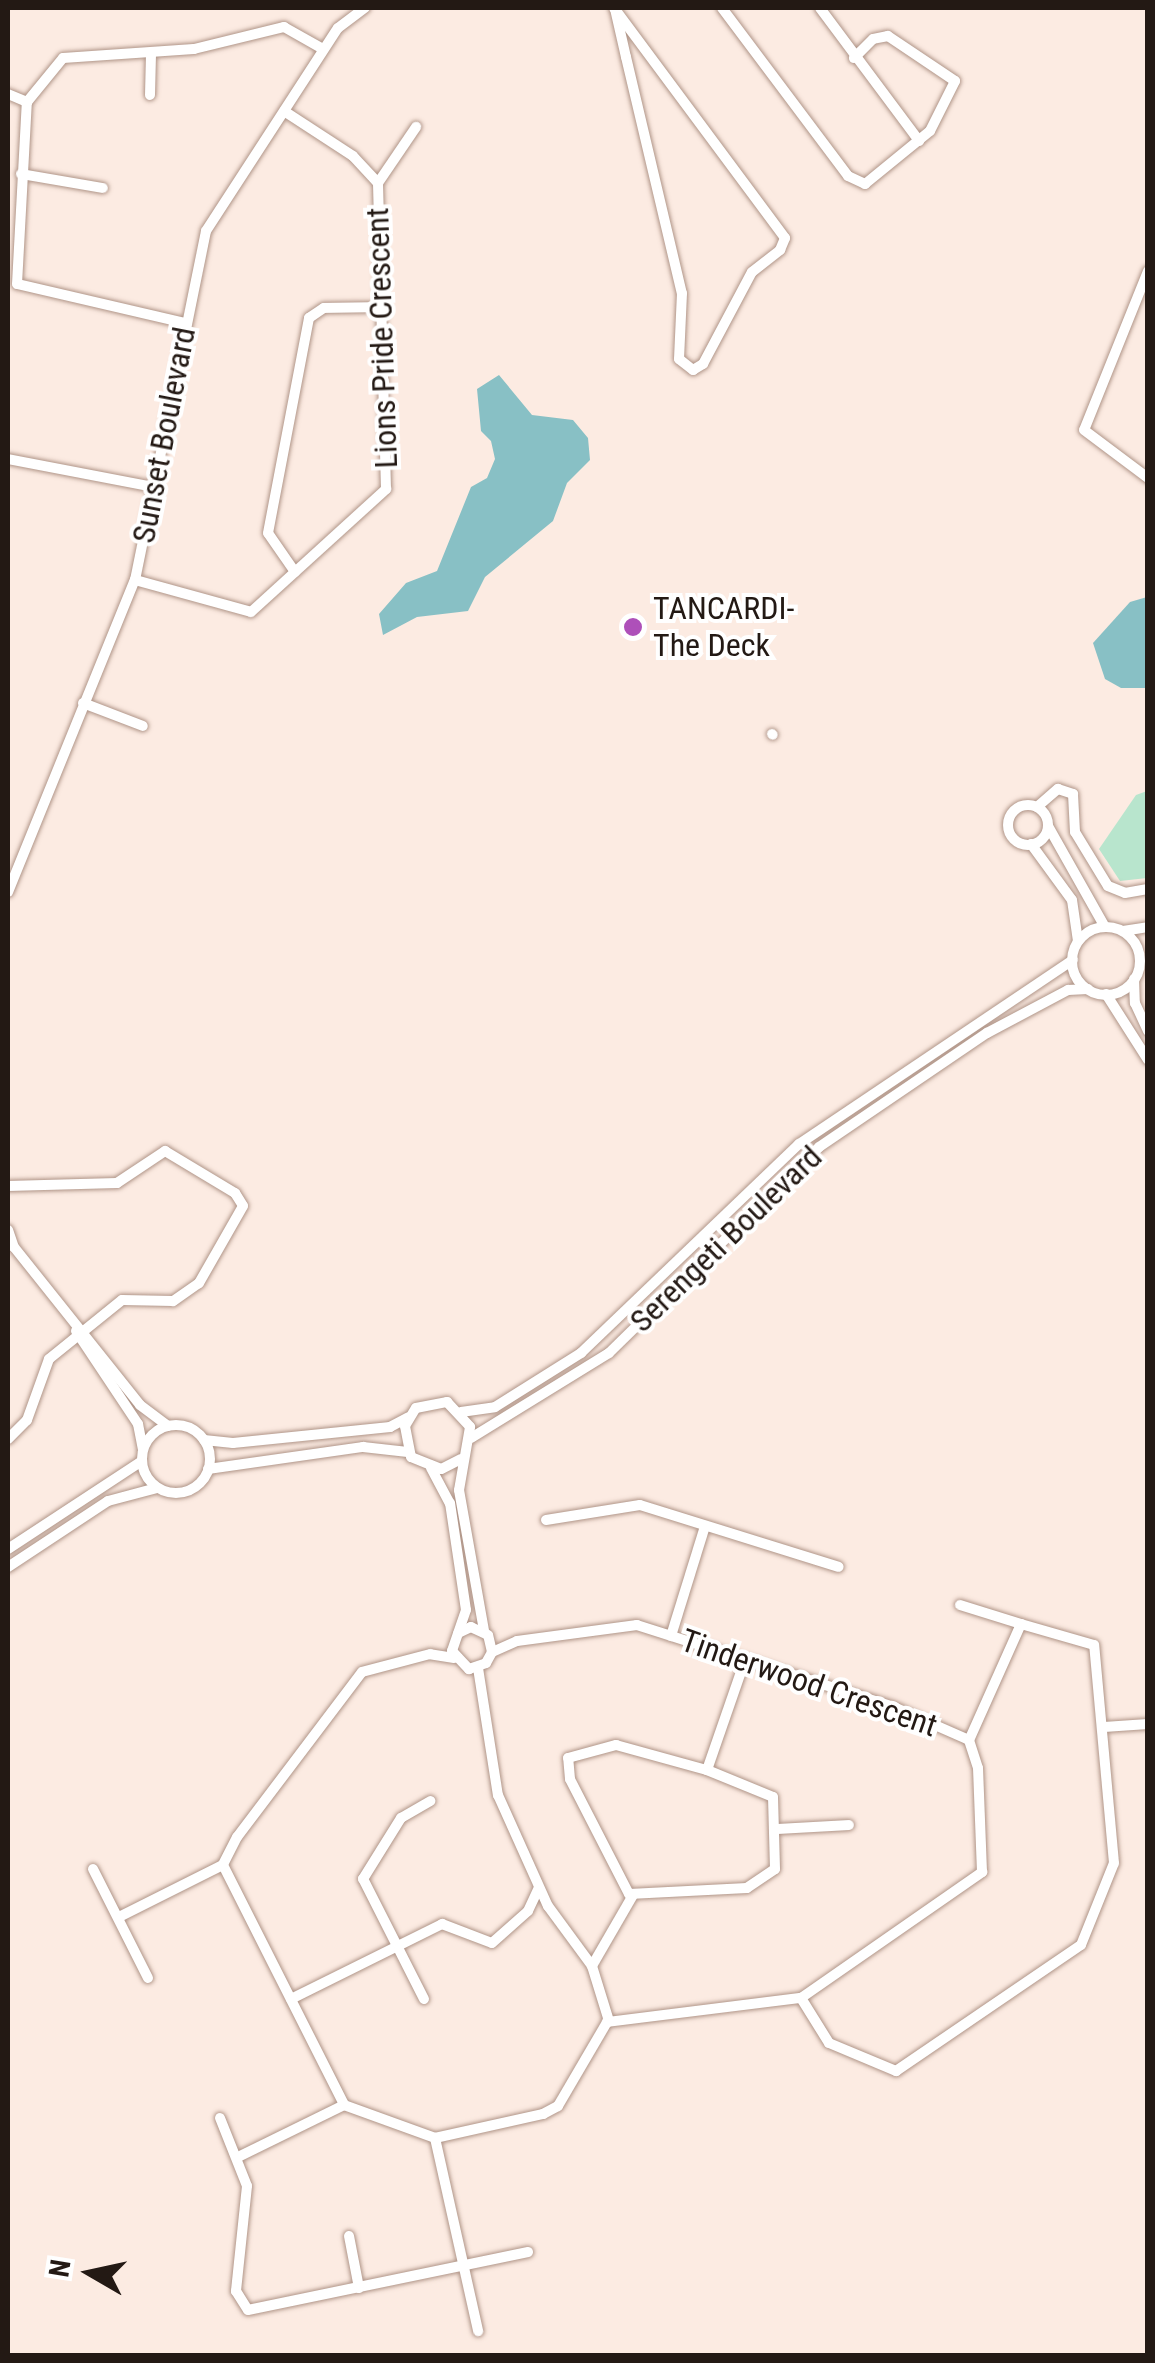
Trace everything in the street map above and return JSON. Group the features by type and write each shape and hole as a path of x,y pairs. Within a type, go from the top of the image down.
{"street":[{"name":"Sunset Boulevard","path":"8,892 82,702 135,580 185,323 210,222 323,49 346,19 366,8"},
{"path":"614,8 784,238 780,250 752,272 703,364 692,370 680,359 682,292 614,8"},
{"path":"722,8 854,181 871,181 919,141 954,94 954,76 888,36 872,39 854,58"},
{"path":"820,8 919,141"},
{"path":"185,323 16,284 26,102 63,58 151,53 284,27 323,49"},
{"path":"626,57 644,48"},
{"path":"150,95 151,53"},
{"path":"8,94 26,102"},
{"name":"Lions Pride Crescent","path":"135,580 246,614 386,489 378,182 354,156 284,111"},
{"path":"378,182 416,126"},
{"path":"21,174 103,188"},
{"path":"1148,271 1084,430 1148,478"},
{"path":"1137,298 1148,305"},
{"path":"295,572 268,533 309,318 324,308 381,307"},
{"path":"8,459 153,487"},
{"path":"82,702 143,726"},
{"path":"1134,978 1106,994 1088,990 1072,960 1078,942 1072,900 1031,844 1016,840 1008,824 1017,808 1037,807 1058,789 1073,794 1075,832 1108,886 1125,893 1148,889"},
{"path":"1037,807 1105,926 1122,931 1148,927"},
{"path":"1031,844 1048,826"},
{"path":"1078,942 1105,926"},
{"path":"1122,931 1144,953 1134,978 1134,1003 1148,1030"},
{"name":"Serengeti Boulevard","path":"462,1412 495,1407 581,1353 799,1144 1072,960"},
{"name":"Serengeti Boulevard","path":"471,1438 609,1353 818,1147 987,1033 1068,990 1088,990"},
{"path":"1106,994 1148,1060"},
{"path":"8,1186 117,1183 165,1151 240,1200 238,1220 198,1283 173,1301 122,1300 43,1366 27,1420 8,1439"},
{"path":"8,1230 14,1247 109,1372 140,1405 168,1426 186,1426 204,1440 233,1443 390,1427 436,1401 462,1412 471,1438 462,1459 466,1610 456,1635 454,1658"},
{"path":"109,1372 138,1424 143,1456 158,1488"},
{"path":"409,1416 404,1437 409,1453"},
{"path":"8,1548 143,1456 168,1426"},
{"path":"204,1440 208,1469"},
{"path":"8,1568 108,1501 158,1488 190,1490 208,1469 364,1447 409,1453 432,1468 447,1493 492,1652 478,1668"},
{"path":"432,1468 462,1459"},
{"path":"546,1520 640,1505 838,1567"},
{"path":"672,1636 705,1526"},
{"path":"801,1998 829,2043 884,2071 902,2070 1073,1954 1085,1937 1114,1863 1094,1645 960,1606"},
{"name":"Tinderwood Crescent","path":"492,1652 517,1641 623,1624 894,1707 968,1740 980,1792 980,1876 801,1998 609,2021"},
{"path":"968,1740 1021,1624"},
{"name":"Tinderwood Crescent","path":"456,1635 486,1633 517,1641"},
{"path":"119,1917 223,1866 362,1672 430,1654 456,1635"},
{"path":"430,1654 478,1668"},
{"path":"707,1770 745,1660"},
{"path":"223,1866 344,2105 435,2138 551,2111 609,2021 592,1966 548,1906 498,1796 478,1668"},
{"path":"1104,1726 1148,1724"},
{"path":"616,1746 707,1770 770,1793 778,1828 778,1863 761,1882 632,1895 570,1779 568,1758 616,1746"},
{"path":"424,1999 364,1873 407,1812 431,1801"},
{"path":"778,1828 849,1825"},
{"path":"93,1869 148,1978"},
{"path":"291,1998 442,1924 492,1943 528,1910 539,1887"},
{"path":"592,1966 632,1895"},
{"path":"528,1910 548,1906"},
{"path":"240,2156 344,2105"},
{"path":"220,2118 240,2156 249,2200 236,2292 242,2307 259,2311 528,2252"},
{"path":"435,2138 478,2331"},
{"path":"349,2236 359,2288"}],"green space":[{"path":"1147,791 1147,878 1120,881 1099,849 1136,795"}],"water":[{"path":"499,375 532,415 573,420 588,438 590,460 567,483 553,521 485,577 468,611 417,617 383,635 379,614 406,583 437,571 471,487 487,478 495,459 491,441 481,431 477,389"},
{"path":"1147,597 1147,688 1121,688 1105,679 1093,643 1130,602"}],"place":[{"name":"TANCARDI- The Deck","path":"633,627"}]}
